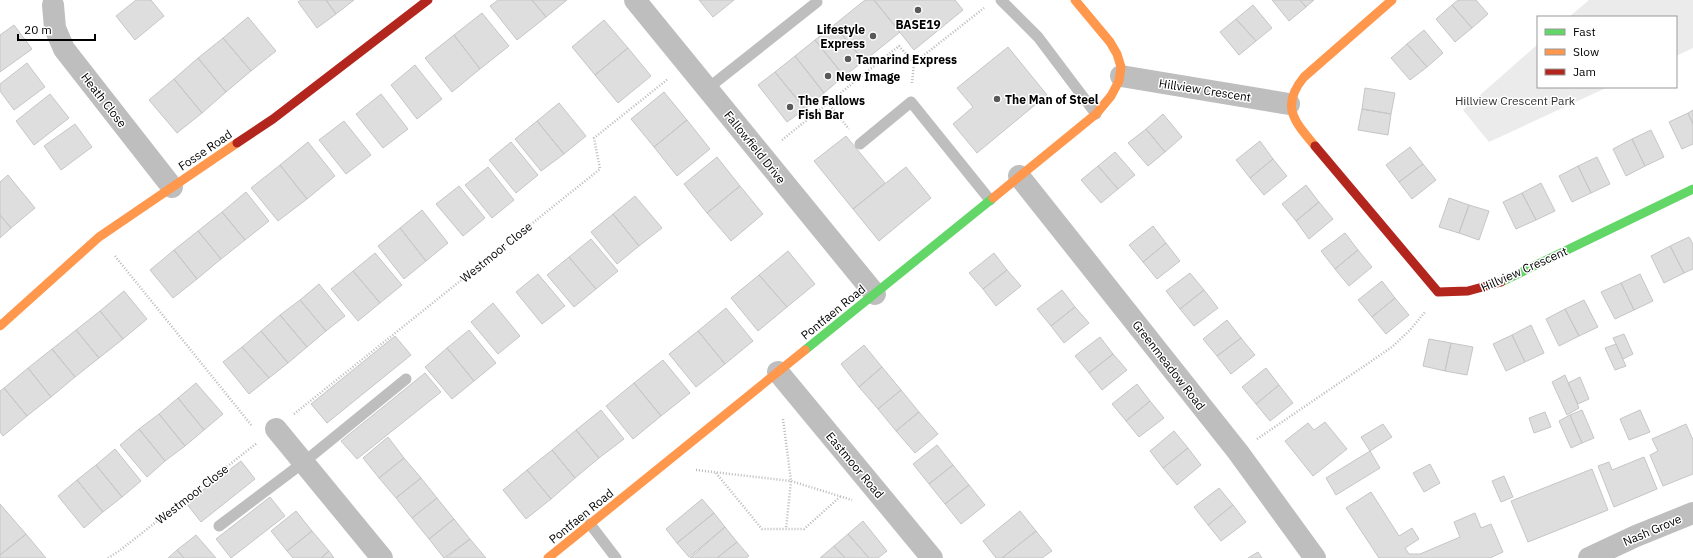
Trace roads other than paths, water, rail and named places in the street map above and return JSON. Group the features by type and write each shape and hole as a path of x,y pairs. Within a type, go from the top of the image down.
{"street":[{"name":"Fosse Road","path":"0,326 99,237 273,118 428,0"},
{"name":"Fallowfield Drive","path":"636,0 707,90 875,294"},
{"path":"1075,0 1108,38 1121,66 1120,76"},
{"path":"1289,104 1296,86 1304,77 1392,0"},
{"name":"Heath Close","path":"53,5 55,28 64,49 172,186"},
{"name":"Pontfaen Road","path":"548,558 1096,114 1114,94 1120,76"},
{"name":"Hillview Crescent","path":"1120,76 1289,104 1291,112 1304,134 1438,292 1457,293 1498,284 1693,189"},
{"name":"Greenmeadow Road","path":"1019,176 1238,452 1315,558"},
{"name":"Eastmoor Road","path":"778,372 932,558"},
{"path":"269,434 304,462 382,558"},
{"name":"Nash Grove","path":"1589,558 1636,536 1693,513"}],"lane":[{"path":"1001,0 1038,37 1096,114"},
{"path":"707,90 817,2"},
{"path":"860,144 911,102 990,200"},
{"path":"219,526 304,462 406,379"},
{"path":"590,524 616,558"}],"place":[{"name":"BASE19","path":"918,10"},
{"name":"Lifestyle Express","path":"873,36"},
{"name":"Tamarind Express","path":"848,59"},
{"name":"New Image","path":"828,76"},
{"name":"The Man of Steel","path":"997,99"},
{"name":"The Fallows Fish Bar","path":"790,107"}],"park label":[{"name":"Hillview Crescent Park","path":"1515,100"}]}
